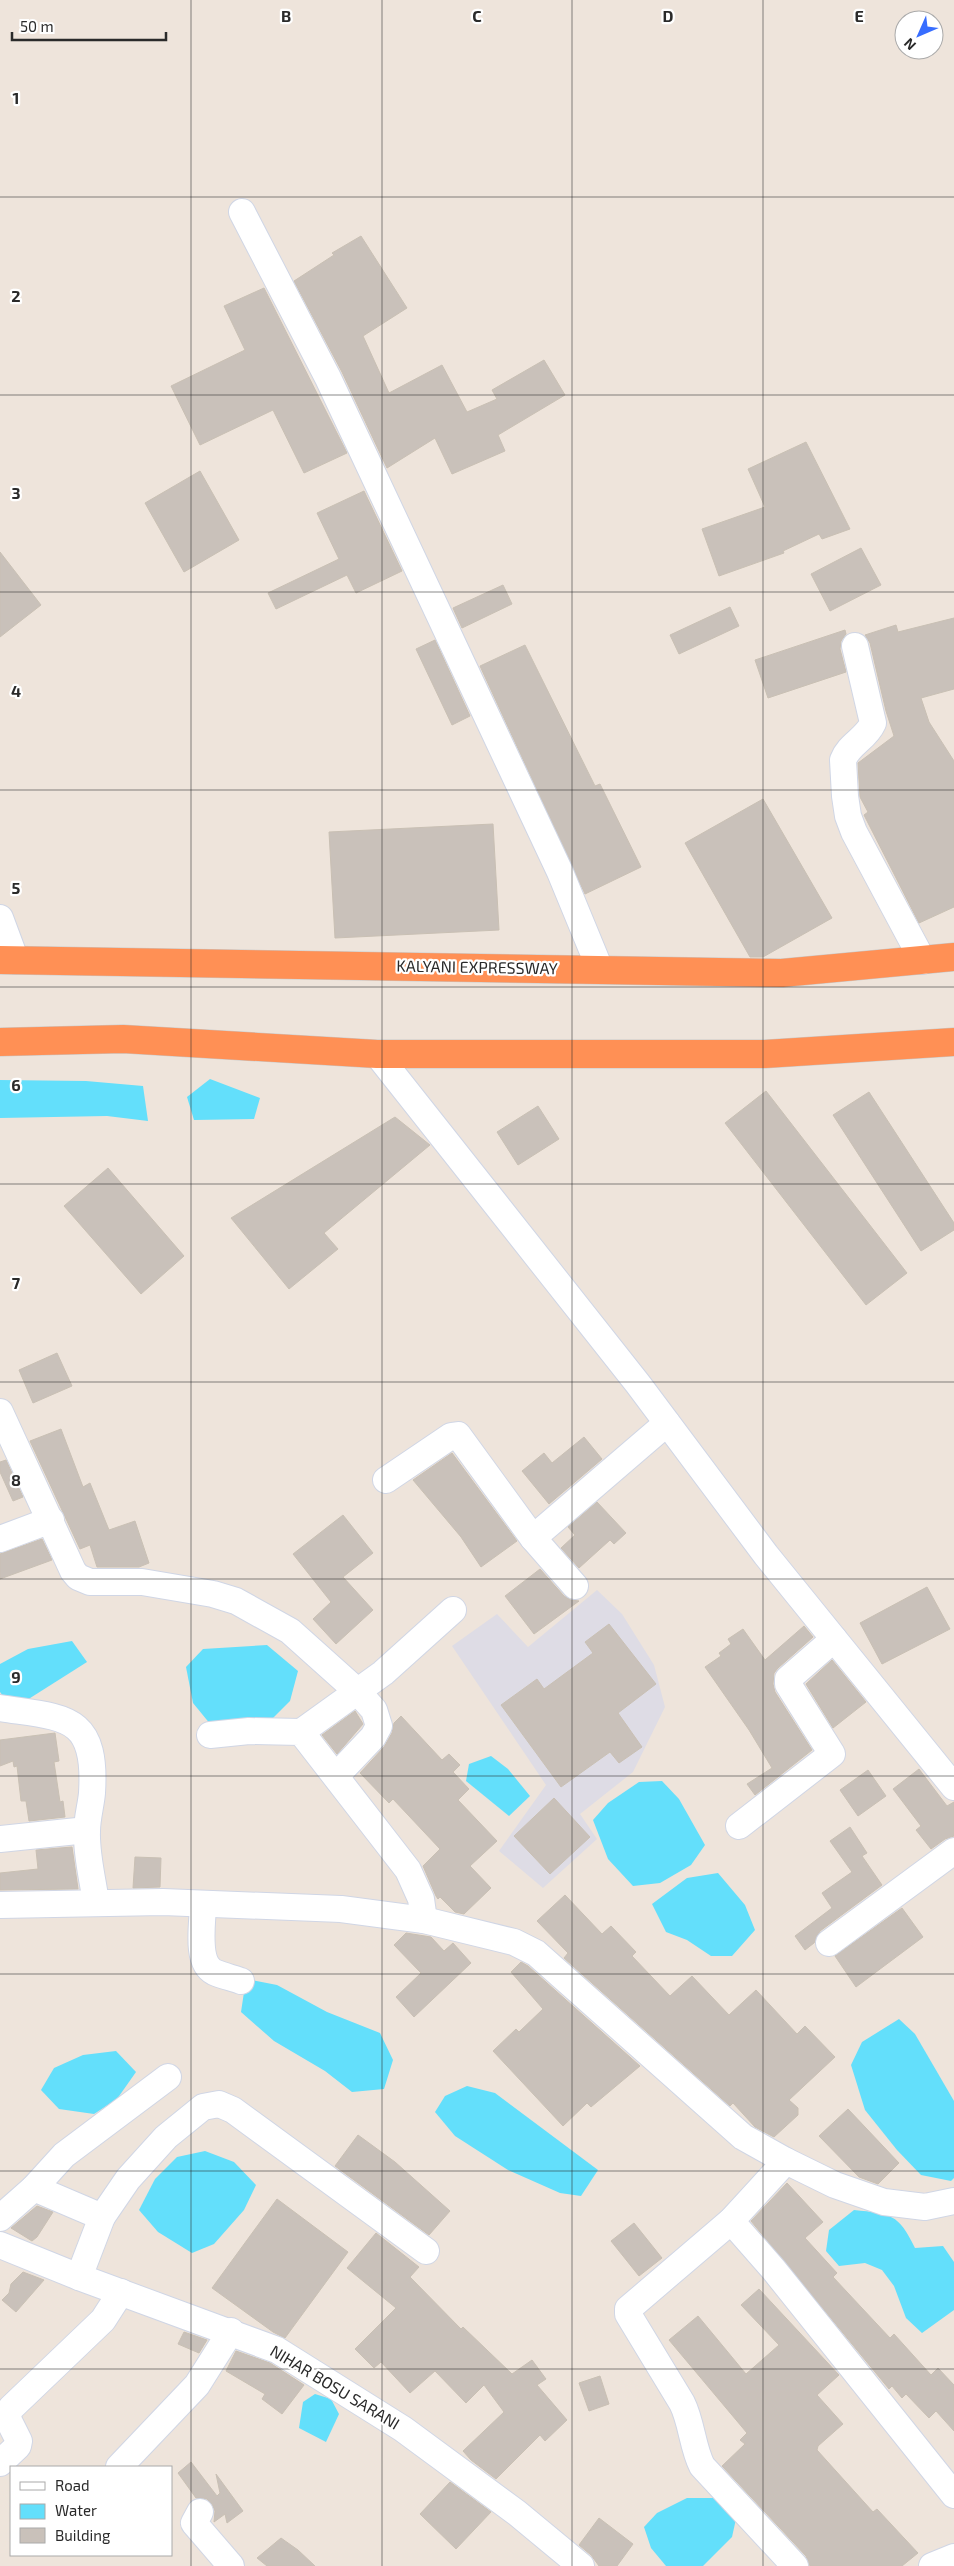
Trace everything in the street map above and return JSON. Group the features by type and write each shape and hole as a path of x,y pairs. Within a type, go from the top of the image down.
{"highway":[{"name":"KALYANI EXPRESSWAY","path":"8,961 782,973 923,962 954,957"},
{"path":"0,1042 123,1039 376,1054 765,1054 954,1042"}],"street":[{"path":"242,212 328,378 552,855 600,969"},
{"path":"855,646 873,724 867,733 846,752 843,760 848,816 895,912 923,962"},
{"path":"0,918 8,961"},
{"path":"376,1054 667,1423 766,1555 954,1787"},
{"path":"0,1412 51,1520 73,1572 78,1577 90,1582 142,1582 213,1594 236,1600 290,1631 374,1710 378,1726 373,1737 336,1776"},
{"path":"533,1538 667,1423"},
{"path":"386,1480 451,1436 458,1435 533,1538 575,1586"},
{"path":"0,1539 51,1520"},
{"path":"210,1735 249,1732 301,1732 383,1673 453,1610"},
{"path":"739,1826 832,1754 788,1684 788,1679 834,1639"},
{"path":"0,1708 56,1716 67,1721 81,1732 91,1748 93,1765 87,1830 96,1904"},
{"path":"301,1732 408,1870 421,1899 424,1920"},
{"path":"0,1839 87,1830"},
{"path":"829,1942 954,1851"},
{"path":"203,1904 202,1948 206,1965 215,1972 241,1982"},
{"path":"0,1905 203,1904 342,1909 424,1920 514,1942 536,1953 743,2137 834,2185 884,2202 925,2207 954,2201"},
{"path":"0,2218 34,2188 64,2155 168,2077"},
{"path":"79,2277 102,2217 128,2179 166,2137 203,2107 219,2104 233,2110 426,2251"},
{"path":"786,2161 731,2221 631,2306 628,2314 682,2403 687,2414 697,2457 702,2466 795,2566"},
{"path":"34,2188 102,2217"},
{"path":"731,2221 780,2278 954,2496"},
{"name":"NIHAR BOSU SARANI","path":"0,2245 79,2277 231,2331 277,2350 403,2429 517,2513 581,2566"},
{"path":"0,2463 18,2446 19,2441 7,2417 11,2408 103,2320 121,2292"},
{"path":"120,2466 197,2385 231,2331"},
{"path":"200,2512 194,2523 231,2566"},
{"path":"932,2566 954,2557"}],"shaded area":[{"path":"597,1590 622,1614 654,1665 665,1707 633,1772 580,1814 597,1839 543,1888 499,1851 546,1785 452,1646 497,1614 528,1647"}],"water":[{"path":"210,1079 260,1098 254,1119 194,1120 187,1097"},
{"path":"0,1080 86,1081 143,1086 148,1121 107,1116 0,1118"},
{"path":"72,1641 87,1662 27,1700 3,1696 0,1692 0,1664 28,1649"},
{"path":"267,1645 298,1671 290,1701 267,1724 211,1725 193,1703 186,1667 203,1649"},
{"path":"491,1756 508,1769 530,1796 509,1816 466,1781 469,1764"},
{"path":"662,1781 679,1799 705,1845 691,1865 660,1883 633,1886 608,1859 593,1820 608,1803 639,1782"},
{"path":"718,1873 745,1905 755,1930 732,1956 711,1956 687,1940 666,1932 652,1904 687,1878"},
{"path":"246,1979 277,1985 327,2012 380,2033 393,2060 384,2089 352,2092 325,2071 274,2041 241,2012"},
{"path":"899,2019 915,2034 954,2101 954,2178 951,2181 921,2175 897,2150 865,2110 851,2065 862,2042"},
{"path":"116,2051 136,2072 117,2099 94,2114 59,2109 41,2090 54,2068 83,2055"},
{"path":"467,2086 495,2093 598,2170 581,2196 560,2193 508,2170 455,2136 435,2112 445,2096"},
{"path":"205,2151 234,2162 256,2185 244,2210 214,2244 192,2253 158,2232 139,2210 155,2179 177,2157"},
{"path":"854,2210 892,2217 904,2228 915,2248 943,2246 954,2262 954,2310 922,2333 906,2318 894,2286 882,2270 865,2263 839,2266 826,2251 829,2230"},
{"path":"315,2394 331,2399 339,2414 326,2442 299,2428 303,2402"},
{"path":"687,2498 717,2498 736,2519 732,2537 703,2566 666,2566 651,2548 644,2527 657,2513"}],"building":[{"path":"361,236 407,308 363,336 389,393 442,365 467,412 497,399 492,390 544,360 565,395 498,435 505,451 452,474 435,438 387,468 342,372 294,281 334,255 332,253"},
{"path":"264,288 347,453 304,473 273,410 200,445 171,386 245,350 224,306"},
{"path":"806,442 850,529 822,539 819,534 783,551 784,553 719,576 702,529 765,507 748,469"},
{"path":"200,471 239,540 184,572 145,503"},
{"path":"364,491 402,571 356,593 347,575 276,609 268,593 339,559 317,513"},
{"path":"861,548 881,585 830,611 811,574"},
{"path":"0,552 41,605 0,637"},
{"path":"503,585 512,604 462,628 453,608"},
{"path":"730,607 739,626 679,654 670,635"},
{"path":"954,618 954,689 921,698 929,722 954,761 954,907 919,923 864,815 868,812 860,797 858,763 894,736 870,643 865,635 896,625 898,632"},
{"path":"845,630 846,634 841,641 840,649 846,672 768,698 755,660"},
{"path":"435,640 470,716 452,725 416,649"},
{"path":"525,645 595,786 600,784 641,867 585,894 480,666"},
{"path":"763,799 832,918 763,957 750,957 685,843"},
{"path":"493,824 499,930 335,938 329,832"},
{"path":"766,1091 907,1273 866,1305 725,1123"},
{"path":"869,1092 954,1223 954,1230 921,1251 833,1115"},
{"path":"538,1106 559,1139 518,1165 497,1132"},
{"path":"395,1117 430,1145 324,1233 338,1249 289,1289 231,1218"},
{"path":"108,1168 184,1256 141,1294 64,1206"},
{"path":"57,1353 72,1386 33,1403 19,1370"},
{"path":"61,1429 83,1487 90,1483 109,1530 135,1521 149,1563 139,1567 97,1567 90,1545 80,1549 30,1441"},
{"path":"584,1437 602,1459 549,1504 522,1471 544,1453 552,1463"},
{"path":"452,1453 517,1541 481,1567 461,1537 413,1480"},
{"path":"6,1460 23,1497 13,1501 0,1472 0,1462"},
{"path":"597,1502 626,1533 614,1544 610,1540 579,1568 561,1548 575,1535 568,1527"},
{"path":"343,1515 373,1553 343,1577 373,1610 336,1644 313,1619 331,1602 293,1554"},
{"path":"42,1539 52,1560 0,1579 0,1554"},
{"path":"540,1569 564,1596 571,1600 579,1601 534,1634 505,1596"},
{"path":"927,1587 950,1629 882,1664 860,1623"},
{"path":"609,1624 656,1684 618,1713 642,1747 619,1763 610,1752 561,1787 501,1705 537,1679 544,1689 593,1653 585,1642"},
{"path":"804,1626 813,1637 778,1668 774,1673 773,1684 775,1692 812,1750 755,1795 747,1784 772,1768 749,1730 705,1667 721,1656 719,1653 731,1644 728,1639 743,1629 765,1660"},
{"path":"832,1660 866,1702 833,1728 806,1684"},
{"path":"355,1711 363,1724 337,1754 322,1735"},
{"path":"401,1716 442,1760 449,1754 460,1765 453,1772 469,1789 458,1800 497,1841 470,1866 491,1888 464,1914 455,1912 440,1897 438,1899 423,1866 440,1849 393,1799 389,1803 360,1773 384,1747 392,1733 394,1723"},
{"path":"55,1733 59,1761 54,1762 60,1802 63,1801 65,1817 29,1821 26,1801 21,1801 17,1766 14,1767 13,1761 0,1766 0,1740"},
{"path":"919,1769 947,1806 954,1802 954,1836 945,1839 931,1849 916,1830 921,1826 893,1789"},
{"path":"868,1770 886,1796 858,1816 840,1790"},
{"path":"554,1798 590,1837 550,1874 514,1836"},
{"path":"850,1827 867,1853 862,1856 882,1885 820,1931 814,1943 805,1950 795,1936 832,1908 822,1893 852,1872 830,1841"},
{"path":"72,1847 78,1889 0,1890 0,1873 38,1869 36,1850"},
{"path":"135,1857 161,1858 160,1887 133,1888"},
{"path":"565,1895 602,1934 611,1926 636,1952 632,1956 670,1996 692,1976 729,2015 756,1990 797,2034 805,2026 835,2057 789,2100 798,2108 798,2115 774,2137 755,2127 733,2103 730,2106 564,1958 568,1953 537,1921"},
{"path":"902,1908 923,1937 856,1987 835,1956"},
{"path":"406,1933 431,1937 444,1951 453,1943 471,1963 414,2017 396,1997 421,1973 394,1945"},
{"path":"521,1962 528,1966 640,2066 591,2107 587,2103 563,2126 493,2051 516,2029 519,2032 543,2009 511,1972"},
{"path":"848,2109 899,2163 878,2184 859,2177 819,2136"},
{"path":"358,2135 395,2162 450,2211 429,2235 335,2166"},
{"path":"787,2183 823,2222 805,2238 837,2273 833,2277 890,2338 894,2334 931,2375 938,2368 954,2385 954,2431 936,2411 929,2418 906,2394 902,2398 892,2386 889,2389 751,2221"},
{"path":"277,2199 348,2252 285,2338 273,2332 212,2288"},
{"path":"37,2206 53,2212 37,2237 32,2241 11,2228"},
{"path":"634,2223 662,2258 639,2276 611,2241"},
{"path":"376,2233 419,2267 410,2277 461,2329 463,2327 512,2374 532,2360 546,2379 537,2385 567,2420 545,2441 540,2435 496,2479 471,2460 463,2451 504,2412 484,2385 466,2403 435,2371 410,2393 381,2362 374,2368 355,2349 396,2308 347,2268"},
{"path":"23,2272 44,2280 16,2312 2,2300 9,2293 11,2284"},
{"path":"759,2289 839,2375 817,2395 843,2424 818,2446 817,2450 873,2512 877,2509 918,2553 902,2566 810,2566 806,2556 722,2466 745,2444 740,2440 747,2433 669,2340 698,2316 746,2374 779,2345 741,2305"},
{"path":"184,2332 207,2340 199,2353 178,2344"},
{"path":"236,2351 270,2363 304,2385 282,2414 262,2399 265,2394 226,2371"},
{"path":"600,2376 609,2404 589,2411 579,2383"},
{"path":"191,2462 217,2496 220,2493 216,2474 243,2511 227,2523 225,2514 214,2522 215,2511 212,2504 207,2499 196,2498 178,2473"},
{"path":"450,2482 491,2512 456,2549 420,2514"},
{"path":"599,2518 633,2544 617,2566 599,2566 591,2555 579,2545"},
{"path":"281,2538 298,2550 315,2566 267,2566 257,2558"}]}
